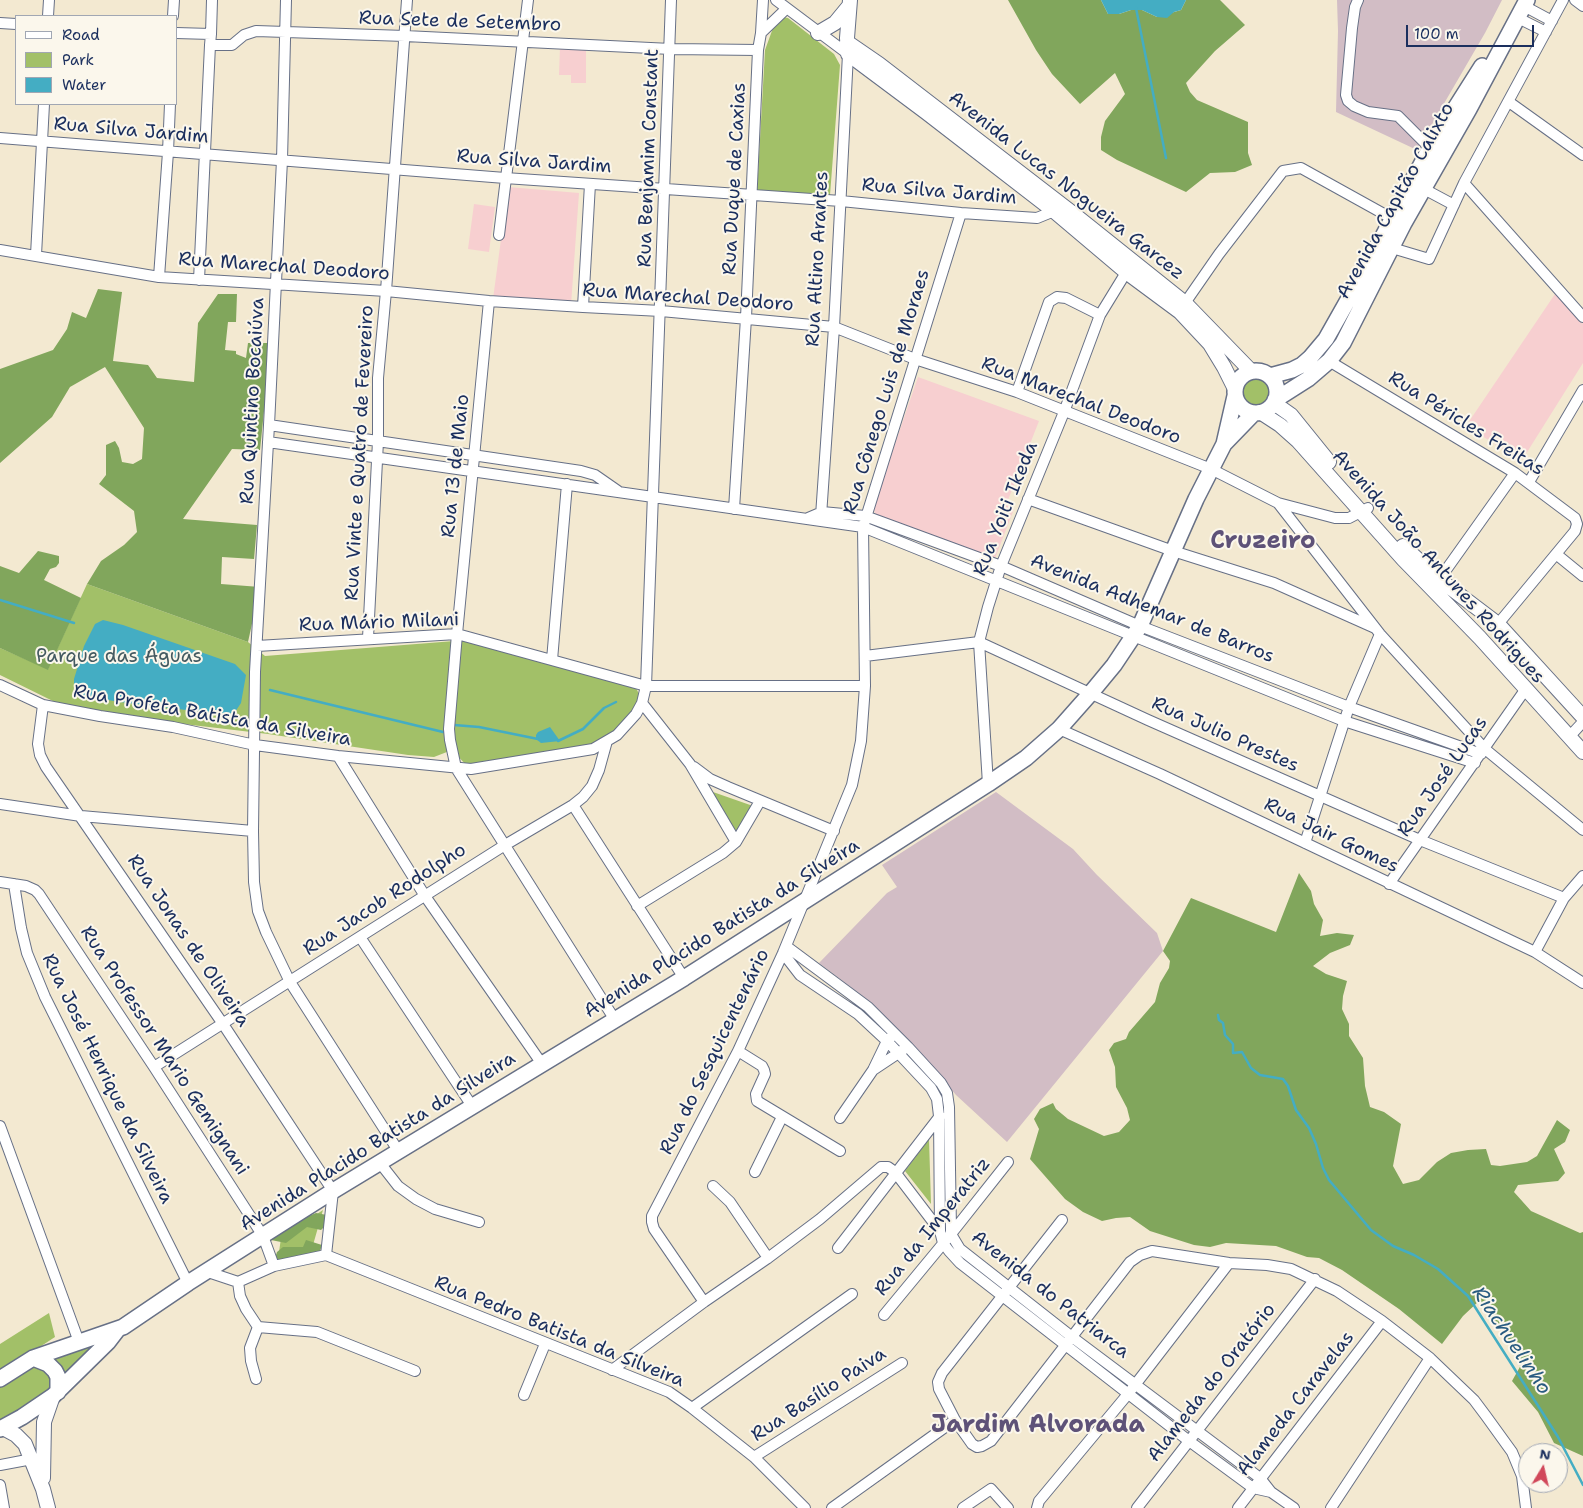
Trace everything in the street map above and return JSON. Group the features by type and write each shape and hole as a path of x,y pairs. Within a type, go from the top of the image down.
{"main road":[{"name":"Avenida Capitão Calixto","path":"1270,376 1302,365 1322,345 1336,323 1430,148 1521,6"},
{"name":"Avenida Capitão Calixto","path":"1274,401 1329,361 1343,343 1521,6"},
{"path":"1251,371 1258,371 1270,376 1276,387 1274,401 1268,409 1257,412 1242,407 1235,393 1240,378 1251,371"},
{"name":"Avenida Placido Batista da Silveira","path":"0,1379 33,1358 118,1329 332,1191 684,978 1026,758 1059,729 1090,694 1138,631 1173,551 1224,444 1235,393"},
{"name":"Avenida Placido Batista da Silveira","path":"1224,444 1257,412"},
{"name":"Avenida Placido Batista da Silveira","path":"1,1428 22,1417 56,1394 108,1342 118,1329"},
{"path":"33,1358 48,1364 55,1370 58,1377 56,1394"}],"street":[{"path":"48,15 49,0"},
{"path":"173,15 174,0"},
{"path":"199,280 212,0"},
{"name":"Rua Quintino Bocaiúva","path":"286,0 282,160 270,425 255,672 254,882 258,911 290,982 399,1152"},
{"name":"Rua Vinte e Quatro de Fevereiro","path":"368,638 378,441 378,378 407,0"},
{"path":"499,235 528,0"},
{"name":"Rua Benjamim Constant","path":"642,703 646,686 654,497 671,49 671,0"},
{"name":"Rua Duque de Caxias","path":"734,508 746,318 758,50 763,0"},
{"path":"776,0 818,33 848,48"},
{"path":"1358,0 1352,28 1346,94 1348,101 1368,112 1398,116 1430,148"},
{"path":"1392,248 1430,259 1464,183 1563,0"},
{"path":"1575,0 1583,6"},
{"path":"818,33 835,23 849,3"},
{"name":"Rua Altino Arantes","path":"821,516 841,201 849,3"},
{"path":"1521,6 1552,21"},
{"path":"1521,6 1546,32"},
{"path":"761,33 786,9"},
{"path":"0,24 15,24"},
{"name":"Rua Sete de Setembro","path":"210,45 232,45 244,35 256,31 671,49 758,50"},
{"path":"178,33 211,34"},
{"name":"Avenida Lucas Nogueira Garcez","path":"848,48 1060,209 1180,312 1200,325 1251,371"},
{"path":"1509,102 1583,156"},
{"path":"36,256 44,105"},
{"path":"159,277 170,105"},
{"name":"Rua Silva Jardim","path":"0,138 505,178 841,201 961,213 1037,218 1060,209"},
{"path":"1185,303 1219,254 1283,172 1302,168 1393,219"},
{"path":"1464,183 1583,317"},
{"path":"583,307 590,184"},
{"path":"1424,189 1454,205"},
{"name":"Rua Cônego Luis de Moraes","path":"803,902 852,785 861,741 865,686 864,521 961,213"},
{"name":"Rua Marechal Deodoro","path":"0,250 159,277 386,291 489,301 661,310 834,327 916,359 1018,392 1064,412 1211,469 1278,503 1336,518 1350,518 1364,510"},
{"name":"Avenida Lucas Nogueira Garcez","path":"1129,267 1185,303 1224,366 1235,393"},
{"name":"Rua Yoiti Ikeda","path":"988,784 979,642 1001,566 1064,412 1100,315 1129,267"},
{"path":"1018,392 1049,302 1057,297 1066,298 1100,315"},
{"name":"Rua 13 de Maio","path":"456,768 449,729 489,301"},
{"name":"Rua Péricles Freitas","path":"1329,361 1515,473 1575,518 1577,524 1575,530 1556,554"},
{"path":"1529,482 1583,390"},
{"name":"Avenida João Antunes Rodrigues","path":"1274,401 1291,415 1364,510"},
{"name":"Avenida João Antunes Rodrigues","path":"1257,412 1280,425 1298,441 1436,585 1525,690 1583,752"},
{"path":"270,425 581,471 606,481 619,492"},
{"path":"268,442 807,518 821,516"},
{"path":"1436,585 1515,473"},
{"path":"552,660 567,484"},
{"path":"1028,499 1173,551 1274,583 1378,631 1344,721 1305,843"},
{"name":"Avenida Adhemar de Barros","path":"1278,503 1378,631 1483,752 1583,830"},
{"name":"Avenida Adhemar de Barros","path":"821,516 864,521 938,542 1001,566 1249,682 1344,721 1475,763"},
{"name":"Avenida Adhemar de Barros","path":"864,521 996,581 1254,670 1349,707 1483,752"},
{"path":"933,554 938,542"},
{"path":"1498,624 1556,554 1583,576"},
{"name":"Avenida João Antunes Rodrigues","path":"1436,585 1498,624 1583,716"},
{"name":"Rua Mário Milani","path":"257,646 457,634 646,686 865,686"},
{"path":"865,656 979,642"},
{"name":"Rua Julio Prestes","path":"979,642 1090,694 1420,840 1564,898"},
{"path":"1249,682 1254,670"},
{"name":"Rua Profeta Batista da Silveira","path":"0,685 43,705 173,727 255,745 338,756 471,769 593,749 617,735 636,714 642,703"},
{"name":"Rua José Lucas","path":"1389,884 1525,690"},
{"path":"642,703 690,764 736,842"},
{"name":"Rua Jonas de Oliveira","path":"43,705 39,730 40,755 223,1024 332,1191"},
{"path":"1569,737 1583,722"},
{"name":"Rua Jair Gomes","path":"1059,729 1160,774 1535,952 1583,983"},
{"name":"Rua Jacob Rodolpho","path":"154,1067 505,845 583,798 592,786 599,770 607,741"},
{"path":"338,756 425,896 542,1064"},
{"path":"690,764 710,779 834,830"},
{"path":"456,768 615,1020"},
{"path":"637,906 723,853 736,842 760,801"},
{"path":"0,804 81,816 253,831"},
{"path":"573,805 684,978"},
{"path":"1535,952 1564,898 1583,876"},
{"name":"Rua Professor Mario Gemignani","path":"0,882 31,888 39,894 263,1236 274,1266"},
{"name":"Rua José Henrique da Silveira","path":"14,884 27,952 45,997 188,1283"},
{"name":"Rua do Sesquicentenário","path":"704,1302 654,1229 652,1216 738,1051 785,950 803,902"},
{"path":"360,938 472,1106"},
{"name":"Avenida do Patriarca","path":"785,950 868,1007 891,1037 941,1083 947,1093 949,1106 947,1231"},
{"path":"840,1118 873,1070 891,1037"},
{"path":"873,1070 904,1050"},
{"name":"Avenida do Patriarca","path":"904,1050 937,1099 947,1231 960,1249 1005,1291 1069,1341 1128,1394 1253,1488 1271,1492"},
{"path":"738,1051 764,1070 765,1074 756,1094 757,1101 782,1118 840,1151"},
{"path":"838,1248 895,1172 949,1106"},
{"path":"755,1172 782,1118"},
{"path":"0,1126 79,1342"},
{"name":"Rua da Imperatriz","path":"884,1315 943,1243 947,1231 1008,1162"},
{"path":"380,1163 398,1186 416,1199 435,1209 479,1222"},
{"path":"612,1370 704,1302 768,1258 881,1167 888,1167 895,1172 947,1231"},
{"path":"713,1186 730,1202 768,1258"},
{"path":"208,1272 238,1282 274,1266 326,1255 332,1191"},
{"path":"1062,1220 942,1373 938,1382 939,1389 955,1420 972,1444 977,1447 991,1441 1130,1262 1140,1255 1152,1251 1229,1263 1267,1264 1291,1268 1337,1291 1382,1321 1430,1358 1474,1400 1512,1452 1522,1476 1525,1508"},
{"name":"Avenida do Patriarca","path":"943,1243 960,1263 1005,1291"},
{"name":"Rua Pedro Batista da Silveira","path":"326,1255 545,1344 662,1389 692,1408 754,1457 805,1508"},
{"path":"1037,1508 1039,1501 1128,1394 1229,1263"},
{"name":"Alameda do Oratório","path":"1137,1508 1315,1279"},
{"path":"238,1282 240,1296 258,1327"},
{"path":"692,1408 852,1294"},
{"name":"Alameda Caravelas","path":"1238,1508 1382,1321"},
{"path":"258,1327 317,1332 415,1371"},
{"path":"256,1379 250,1348 258,1327"},
{"name":"Avenida do Patriarca","path":"1069,1341 1135,1384 1260,1478 1271,1492 1294,1508"},
{"path":"524,1395 545,1344"},
{"path":"1330,1508 1430,1358"},
{"name":"Rua Basílio Paiva","path":"754,1457 902,1363"},
{"path":"43,1489 44,1422 56,1394"},
{"path":"832,1508 955,1420"},
{"path":"1,1428 22,1440 32,1458 48,1508"},
{"path":"0,1464 32,1458"},
{"path":"0,1484 4,1508"},
{"path":"963,1508 991,1488 1008,1508"}],"shaded area":[{"path":"1337,0 1502,0 1417,150 1336,112"},
{"path":"560,47 586,48 586,83 571,83 571,75 559,75"},
{"path":"508,187 579,193 571,305 493,299"},
{"path":"474,204 495,207 489,252 468,249"},
{"path":"1555,294 1583,324 1583,363 1524,457 1514,456 1466,426"},
{"path":"918,377 1039,421 1006,505 1014,509 994,561 876,515 873,508"},
{"path":"996,792 1073,849 1157,933 1163,951 1007,1142 956,1095 872,1003 819,963 887,893 897,887 882,865"}],"green space":[{"path":"1008,0 1101,0 1108,14 1142,10 1157,17 1181,10 1186,0 1220,0 1245,25 1215,51 1186,83 1190,92 1197,100 1248,122 1248,153 1252,165 1235,172 1210,173 1186,192 1117,160 1101,150 1101,137 1105,121 1125,94 1115,73 1080,104 1052,74"},
{"path":"783,17 788,18 834,54 840,65 830,195 757,193 765,50 773,28"},
{"path":"98,289 122,292 113,361 148,365 157,378 194,382 198,323 218,294 237,294 236,322 228,322 225,350 236,351 236,354 246,358 248,343 271,343 260,450 232,449 183,519 257,525 254,559 222,557 221,584 260,587 248,642 87,584 101,561 124,545 137,532 134,511 99,484 106,475 106,445 115,441 119,448 122,462 133,464 142,459 144,428 105,367 70,387 52,417 0,463 0,369 53,350 67,329 72,312 86,318"},
{"path":"1256,379 1265,383 1269,392 1265,401 1256,405 1247,401 1243,392 1247,383"},
{"path":"38,551 59,556 59,563 56,567 50,569 44,580 81,598 48,670 0,648 0,566 19,573"},
{"name":"Parque das Águas","path":"87,584 248,642 265,656 467,640 636,688 640,696 638,705 618,728 593,749 469,768 452,750 434,757 408,755 268,734 175,723 61,705 0,675 0,648 48,669"},
{"path":"713,792 753,806 737,836"},
{"path":"1299,873 1311,891 1314,904 1323,920 1320,936 1337,933 1354,935 1350,945 1330,953 1313,966 1326,974 1347,981 1342,1009 1349,1024 1349,1036 1363,1058 1365,1086 1370,1107 1384,1112 1401,1124 1393,1166 1403,1184 1419,1180 1437,1162 1451,1153 1486,1149 1491,1165 1500,1166 1527,1162 1537,1156 1557,1120 1570,1130 1565,1142 1554,1149 1565,1173 1558,1181 1518,1185 1514,1192 1531,1211 1580,1233 1583,1232 1583,1456 1568,1449 1568,1443 1554,1443 1538,1412 1512,1381 1521,1365 1495,1323 1492,1310 1479,1301 1463,1316 1442,1344 1399,1309 1342,1270 1319,1258 1307,1257 1276,1246 1226,1243 1210,1247 1194,1245 1150,1231 1130,1217 1102,1221 1083,1212 1065,1199 1030,1159 1039,1129 1034,1119 1040,1109 1053,1103 1056,1109 1068,1119 1104,1136 1119,1132 1130,1120 1127,1108 1116,1087 1115,1067 1109,1050 1114,1043 1126,1039 1129,1032 1155,1002 1160,983 1169,968 1170,961 1163,951 1191,898 1276,932"},
{"path":"929,1139 931,1204 905,1171"},
{"path":"323,1210 311,1252 278,1259 281,1238"},
{"path":"316,1213 327,1215 326,1225 321,1230 307,1227 286,1243 271,1240 280,1229"},
{"path":"306,1240 322,1245 319,1254 274,1261 277,1252 283,1247 303,1247"},
{"path":"49,1313 55,1337 0,1373 0,1344"},
{"path":"118,1329 78,1372 0,1429 0,1379"}],"water":[{"path":"1101,0 1186,0 1181,10 1174,12 1167,18 1157,17 1142,10 1108,14"},
{"path":"103,620 123,625 235,664 246,675 241,703 235,712 227,715 78,695 74,689 74,679 84,646 95,624"},
{"path":"550,727 560,741 541,743 536,739 538,732"}],"waterway":[{"path":"1136,8 1166,158"},
{"path":"0,600 74,623"},
{"path":"270,690 443,732"},
{"path":"558,741 583,729 604,708 616,702"},
{"path":"454,725 479,727 538,739"},
{"name":"Riachuelinho","path":"1218,1015 1219,1020 1223,1023 1225,1035 1233,1044 1233,1053 1242,1052 1251,1068 1260,1075 1283,1079 1288,1086 1296,1110 1309,1128 1316,1144 1323,1168 1329,1180 1371,1230 1393,1246 1414,1255 1438,1269 1468,1296 1558,1437 1583,1485"}],"district":[{"name":"Cruzeiro","path":"1263,542"},
{"name":"Jardim Alvorada","path":"1038,1426"}]}
